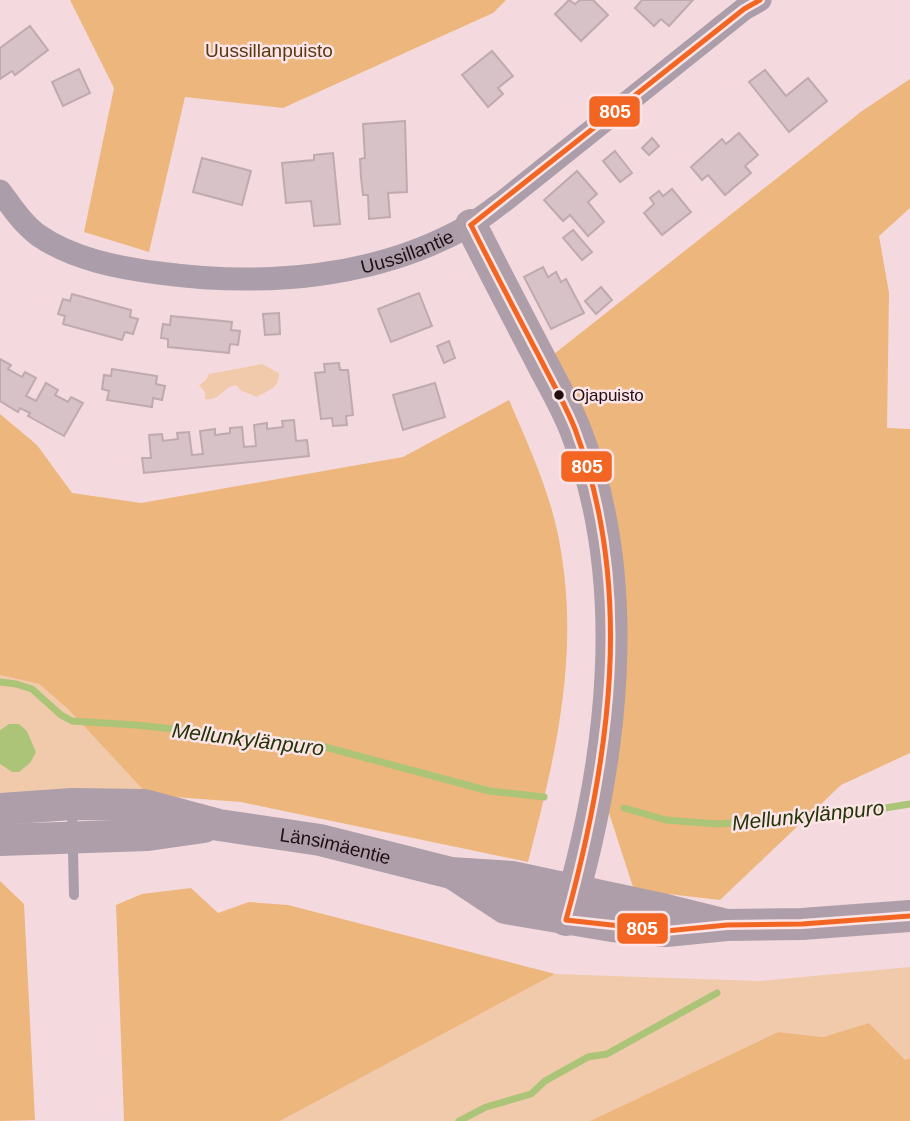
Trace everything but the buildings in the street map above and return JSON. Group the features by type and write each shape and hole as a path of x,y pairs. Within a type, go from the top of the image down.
{"main road":[{"path":"471,225 574,426 590,471 602,522 610,581 607,712 589,839 570,906"},
{"name":"Länsimäentie","path":"0,809 72,804 144,805 219,825 320,840 451,873 512,877 570,906 666,910 727,925 802,924 900,914"},
{"name":"Länsimäentie","path":"0,841 148,835 219,825"}],"street":[{"name":"Uussillantie","path":"0,191 17,215 37,234 69,251 133,270 196,278 272,280 340,271 386,260 437,242 471,225 744,9 760,0"}],"lane":[{"path":"72,804 74,895"}],"shaded area":[{"path":"262,364 279,373 275,386 270,390 257,397 242,391 236,385 215,398 205,399 205,392 199,385 209,374"},
{"path":"0,675 39,684 68,709 148,795 0,798 0,764 12,772 36,752 27,731 19,724 9,724 0,730"},
{"path":"9,724 19,724 27,731 36,752 30,763 19,772 12,772 0,764 0,730"},
{"path":"910,967 910,1058 905,1061 869,1023 823,1037 778,1032 590,1121 280,1121 555,974 760,981"}],"green space":[{"name":"Uussillanpuisto","path":"70,0 506,0 493,13 283,108 185,97 149,252 84,232 114,88"},
{"name":"Ojapuisto","path":"910,79 910,208 879,236 889,293 887,428 910,429 910,753 841,785 720,900 634,890 609,813 627,662 626,601 618,538 554,354 862,111"},
{"path":"509,400 553,513 564,573 567,615 563,698 557,739 528,862 241,802 148,795 68,709 39,684 0,675 0,414 37,445 72,493 141,503 403,457"},
{"path":"0,881 24,904 35,1120 0,1121"},
{"path":"191,888 218,913 249,902 288,905 555,974 280,1121 124,1121 116,905 142,894"},
{"path":"869,1023 905,1060 910,1058 910,1121 590,1121 778,1032 823,1037"}],"waterway":[{"name":"Mellunkylänpuro","path":"0,682 32,689 61,715 72,721 314,744 489,791 544,797"},
{"name":"Mellunkylänpuro","path":"624,808 666,820 718,824 854,813 910,804"},
{"path":"459,1121 486,1107 531,1094 545,1081 588,1057 607,1054 717,993"}],"transit line":[{"name":"805","path":"471,225 744,9 760,0"},
{"name":"805","path":"471,225 575,429 594,489 605,551 610,612 610,674 604,736 594,798 566,920 666,931 727,925 802,924 910,916"}],"place":[{"name":"Ojapuisto","path":"559,395"}]}
